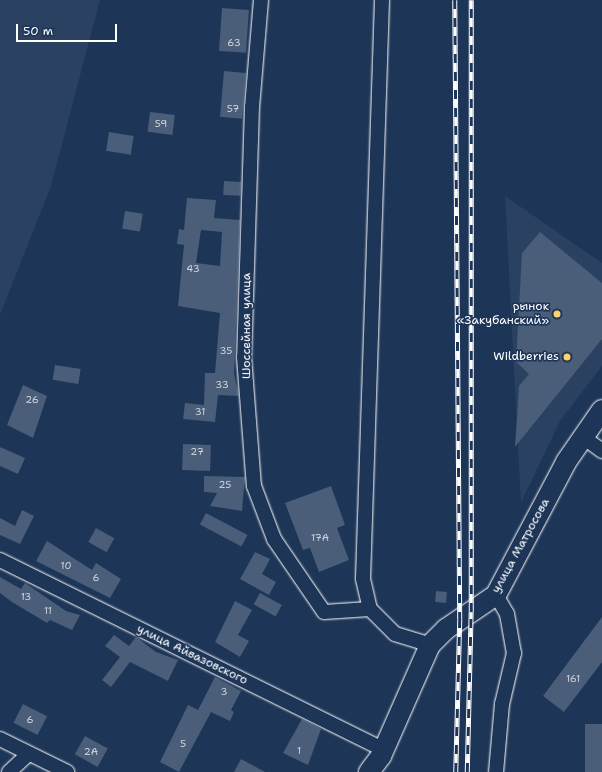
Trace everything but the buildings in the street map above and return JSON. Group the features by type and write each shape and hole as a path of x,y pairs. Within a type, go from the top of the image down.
{"main road":[{"name":"улица Матросова","path":"369,772 384,750 430,645 446,629 496,595 583,437 602,410"}],"street":[{"name":"Шоссейная улица","path":"261,0 252,107 244,357 254,486 274,539 324,612 370,609"},
{"path":"382,0 363,579 370,609 396,634 430,645"},
{"path":"583,437 602,451"},
{"name":"улица Айвазовского","path":"0,560 384,750"},
{"path":"496,595 508,614 514,653 502,704 496,772"},
{"path":"0,739 67,772"},
{"path":"9,772 28,754"}],"shaded area":[{"path":"0,0 100,0 51,186 0,315"},
{"name":"рынок «Закубанский»","path":"505,196 602,263 602,366 560,421 521,503"}],"railway":[{"path":"455,0 460,619 456,772"},
{"path":"467,772 471,612 471,0"}],"place":[{"name":"рынок «Закубанский»","path":"557,314"},
{"name":"Wildberries","path":"567,357"}]}
